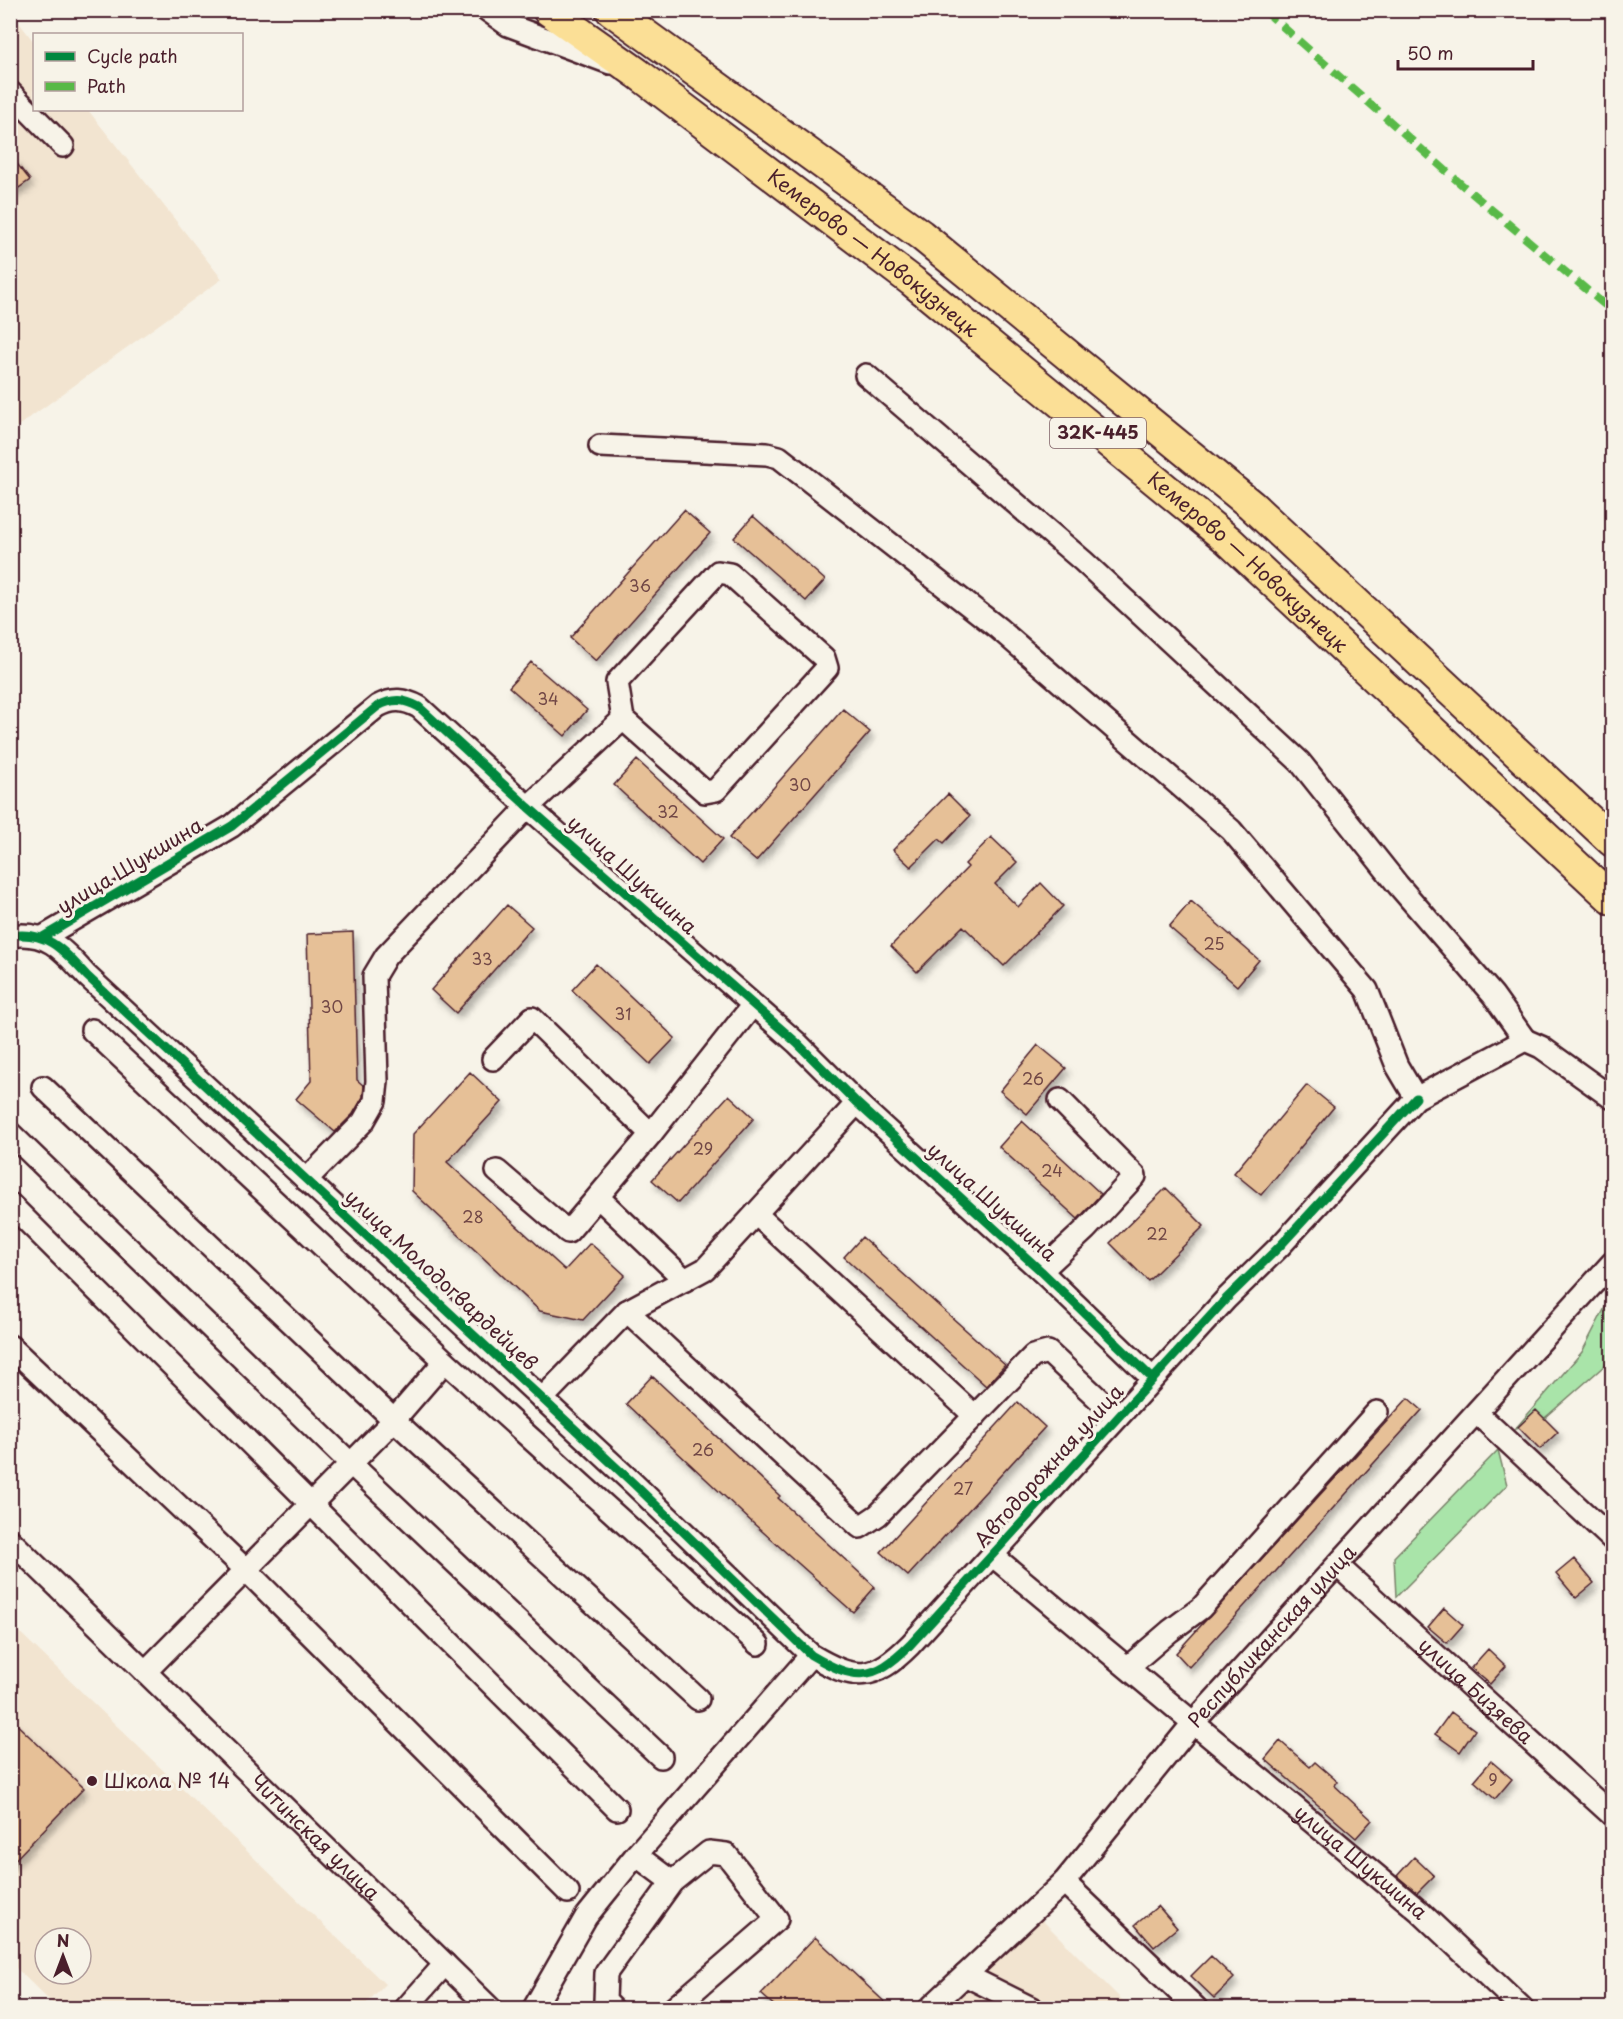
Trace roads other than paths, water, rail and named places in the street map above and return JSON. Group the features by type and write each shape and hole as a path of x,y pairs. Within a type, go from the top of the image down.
{"highway":[{"name":"Кемерово — Новокузнецк","path":"548,10 637,73 912,281 1228,540 1612,899"},
{"name":"Кемерово — Новокузнецк","path":"611,10 921,235 1251,505 1612,841"}],"street":[{"path":"487,10 508,25 637,73"},
{"path":"626,10 648,36"},
{"path":"10,92 63,146"},
{"path":"866,375 1083,561 1300,762 1398,885 1493,995 1525,1040 1541,1047 1612,1098"},
{"path":"600,446 767,454 779,457 998,628 1231,830 1367,990 1397,1066 1416,1098"},
{"path":"718,572 730,574 824,658 827,668 716,790 705,792 623,719 616,682 718,572"},
{"name":"улица Шукшина","path":"43,937 232,826 378,706 390,700 408,701 419,706 528,807 752,1006 797,1043 857,1103 1041,1271 1152,1378"},
{"path":"306,1180 363,1122 375,1101 377,1081 374,976 386,956 528,807 623,719"},
{"path":"10,936 43,937"},
{"name":"улица Молодогвардейцев","path":"43,937 63,950 87,976 542,1399 811,1655"},
{"path":"497,1171 568,1232 651,1134 752,1006"},
{"path":"493,1059 532,1018 651,1134"},
{"path":"92,1030 445,1361 758,1644"},
{"name":"Автодорожная улица","path":"811,1655 834,1669 851,1674 879,1671 891,1664 992,1556 1152,1378 1416,1098 1525,1040"},
{"path":"43,1087 394,1420 698,1699"},
{"path":"1041,1271 1086,1229 1135,1176 1059,1100"},
{"path":"542,1399 627,1311 705,1269 857,1103"},
{"path":"10,1133 349,1462 661,1757"},
{"path":"598,1197 685,1280"},
{"path":"10,1204 311,1501 617,1809"},
{"path":"756,1214 975,1416"},
{"name":"Республиканская улица","path":"930,2008 1064,1882 1194,1722 1612,1263"},
{"path":"627,1311 860,1527 878,1515 1033,1356 1048,1352 1118,1417"},
{"path":"10,1346 245,1569 568,1892"},
{"path":"145,1672 349,1462 394,1420 445,1361"},
{"path":"1128,1667 1201,1608 1377,1412"},
{"path":"1477,1413 1612,1539"},
{"name":"Читинская улица","path":"10,1540 490,2008"},
{"name":"улица Шукшина","path":"992,1556 1419,1911 1522,2008"},
{"name":"улица Бизяева","path":"1338,1566 1612,1815"},
{"path":"534,2008 586,1917 636,1855 811,1655"},
{"path":"612,2008 605,2001 606,1973 672,1882 709,1852 726,1854 777,1919 674,2008"},
{"path":"636,1855 672,1882"},
{"path":"1064,1882 1196,2008"},
{"path":"406,2008 445,1964"},
{"path":"965,1975 1031,2008"}],"place":[{"name":"Школа № 14","path":"92,1781"}]}
